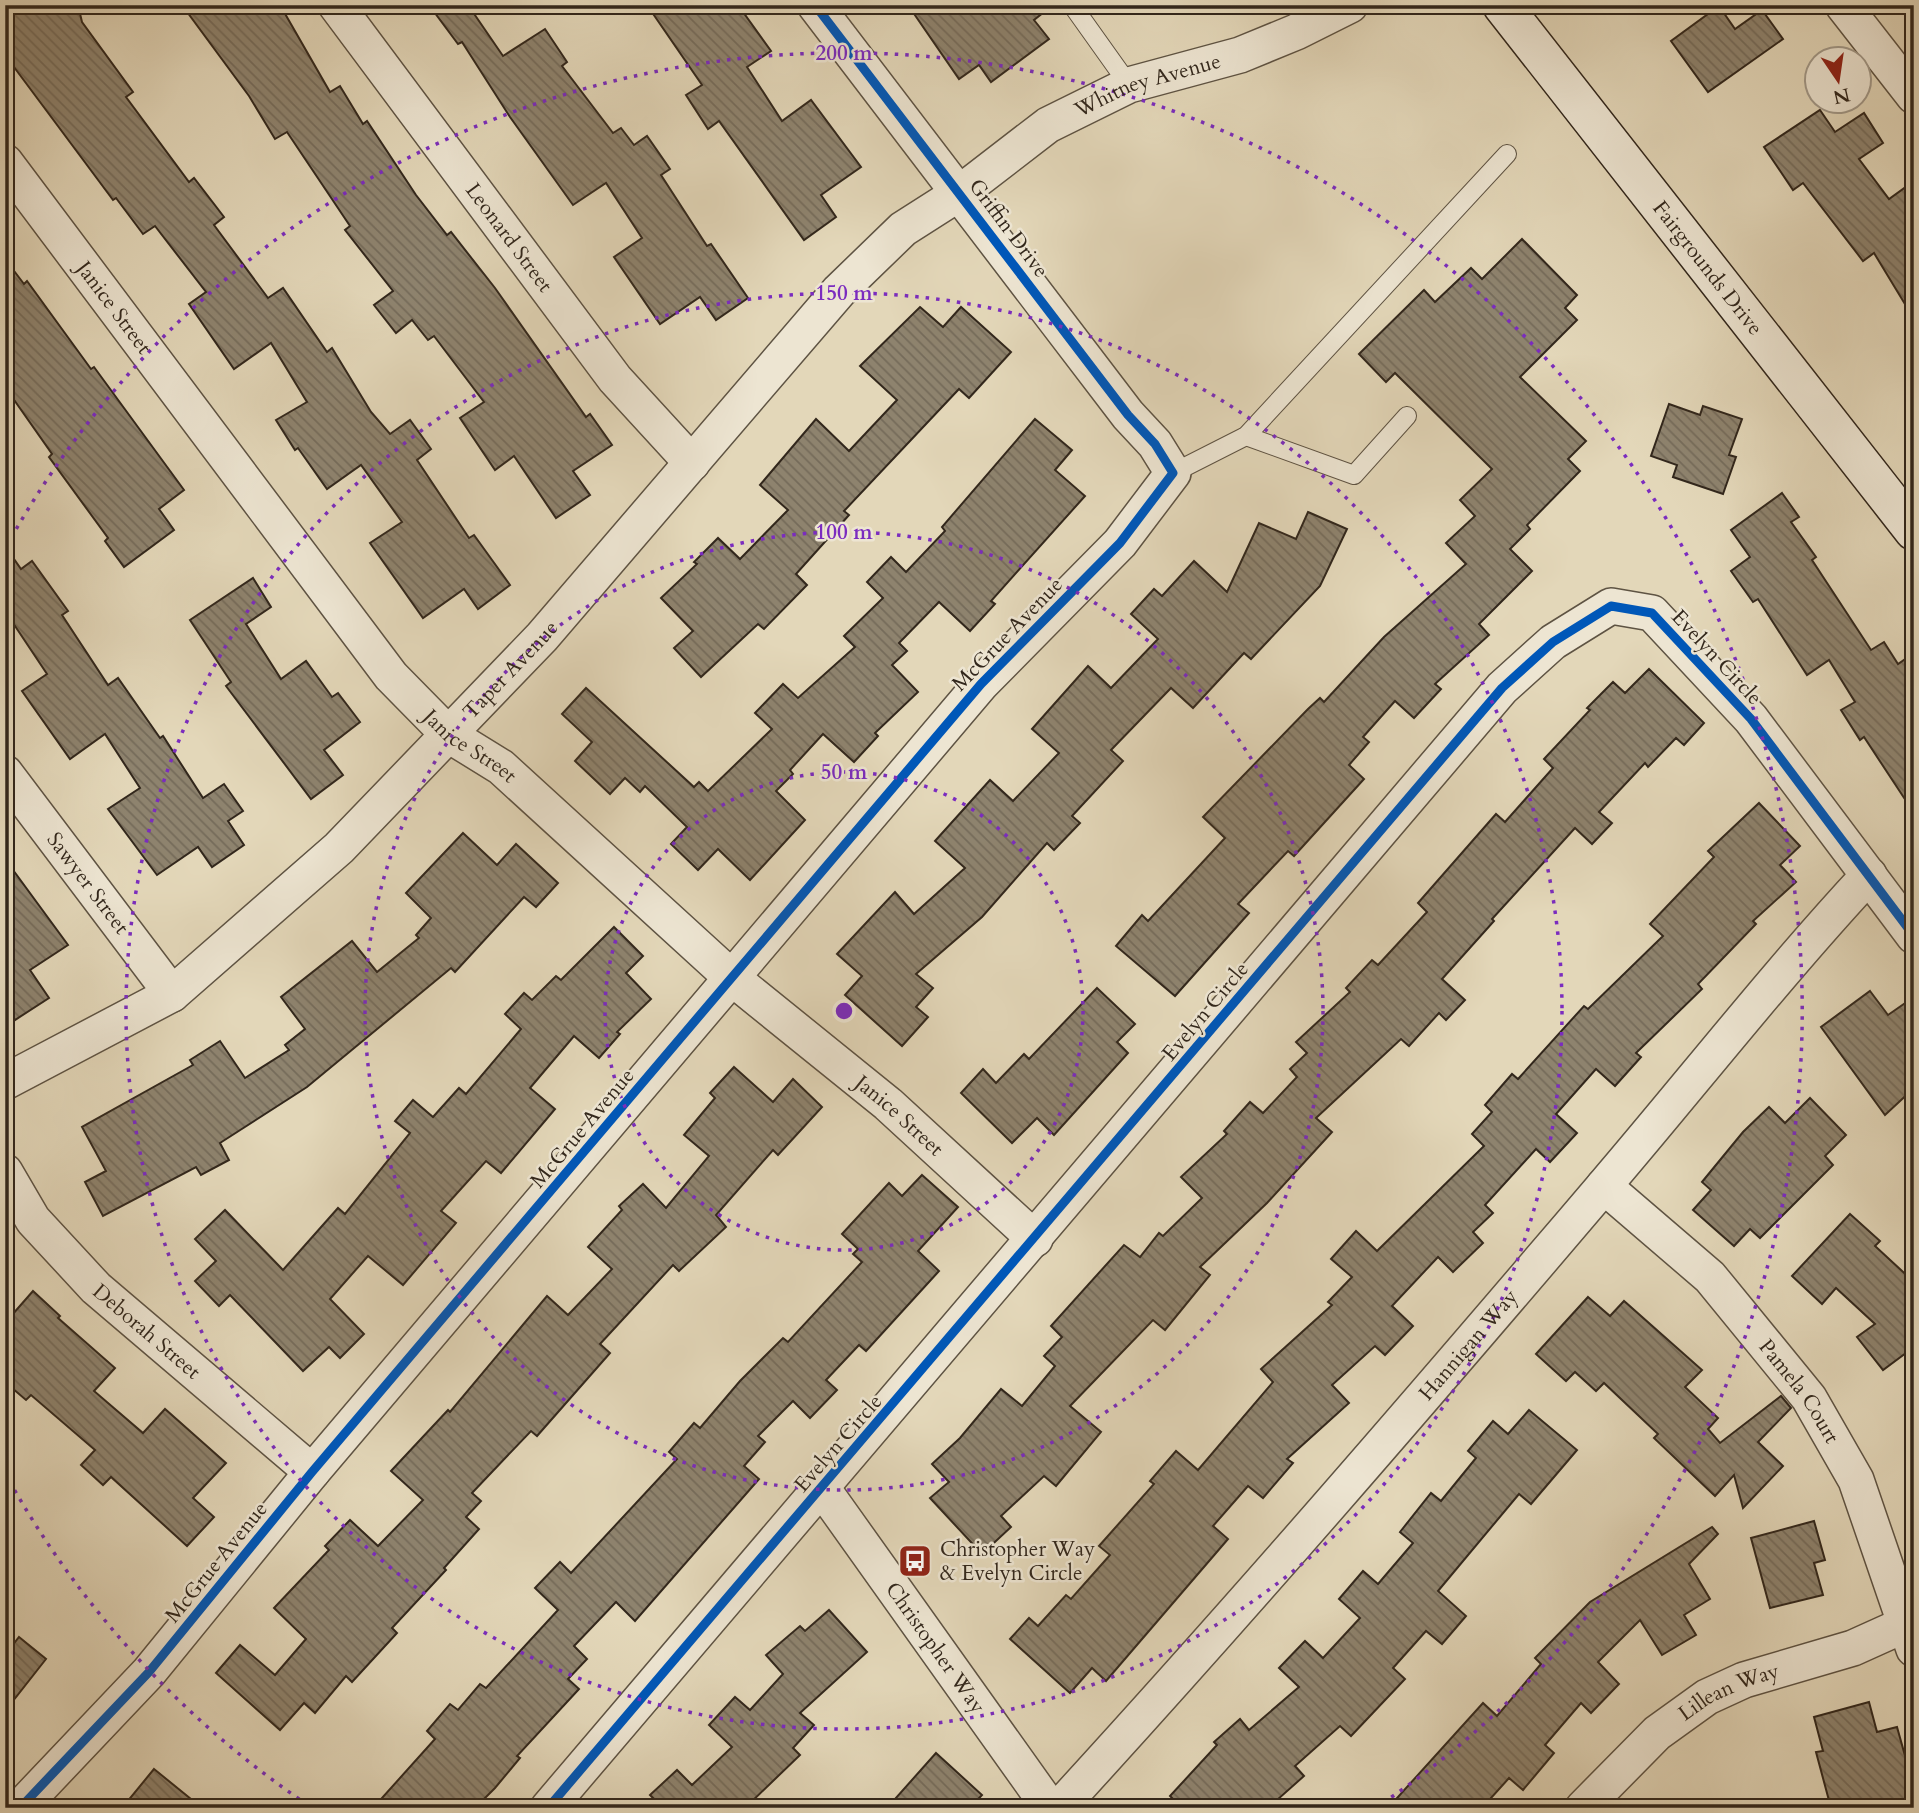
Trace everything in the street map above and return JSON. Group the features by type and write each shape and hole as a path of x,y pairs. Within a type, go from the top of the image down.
{"main road":[{"name":"Fairgrounds Drive","path":"1502,5 1914,531"}],"street":[{"name":"Leonard Street","path":"336,5 615,379 692,463"},
{"name":"Griffin Drive","path":"815,5 961,192 1128,415 1155,444 1173,473"},
{"name":"Whitney Avenue","path":"961,192 1048,125 1129,85 1240,55 1296,33 1350,5"},
{"path":"1843,5 1914,96"},
{"name":"Janice Street","path":"5,162 391,676 449,734 501,766 732,978 888,1104 1035,1238"},
{"name":"Taper Avenue","path":"5,1082 172,994 340,848 542,637 839,291 903,229 961,192"},
{"name":"McGrue Avenue","path":"20,1808 149,1672 312,1472 981,684 1120,543 1173,473"},
{"name":"Evelyn Circle","path":"548,1808 1502,688 1553,642 1611,606 1652,613 1751,719 1914,936"},
{"name":"Sawyer Street","path":"5,773 172,994"},
{"name":"Hannigan Way","path":"1059,1808 1195,1659 1604,1186 1798,952 1869,875"},
{"name":"Deborah Street","path":"5,1172 33,1220 96,1288 312,1472"},
{"name":"Pamela Court","path":"1604,1186 1710,1277 1809,1398 1856,1480 1909,1637"},
{"name":"Christopher Way","path":"822,1488 1050,1808"},
{"name":"Lillean Way","path":"1583,1808 1657,1733 1707,1697 1744,1680 1853,1648 1909,1637"}],"lane":[{"path":"1072,5 1129,85"},
{"path":"1173,473 1246,436 1507,154"},
{"path":"1246,436 1354,475 1407,416"}],"building":[{"path":"5,5 78,5 82,22 133,92 126,97 189,182 194,178 224,217 214,225 268,298 283,288 327,352 332,348 371,412 390,434 410,420 431,449 417,460 469,538 474,535 510,585 478,609 464,589 423,618 370,543 402,522 361,465 327,489 298,448 295,450 276,420 307,402 271,343 234,369 189,304 206,292 155,226 143,234 116,198 113,200 5,55"},
{"path":"182,5 280,5 330,92 340,86 363,124 367,121 416,195 447,235 451,232 495,288 586,417 590,414 612,445 573,471 590,495 556,518 514,456 495,470 460,418 484,402 434,336 428,340 412,320 396,333 374,305 393,291 345,230 350,226 287,132 275,139 249,96"},
{"path":"429,5 468,5 503,56 545,29 567,62 562,66 613,133 621,128 634,145 647,136 670,169 661,175 707,246 711,244 748,298 716,320 700,297 660,324 614,257 642,238 606,183 573,205 510,117 462,42 458,44"},
{"path":"647,5 738,5 771,51 747,67 782,121 811,100 861,167 821,195 836,217 804,240 719,121 708,129 686,95 702,85"},
{"path":"908,5 1053,5 1034,20 1049,39 991,82 979,65 959,79"},
{"path":"1719,6 1735,29 1762,10 1783,39 1708,92 1671,41"},
{"path":"1811,116 1824,116 1835,132 1859,116 1866,116 1883,143 1859,159 1889,199 1914,181 1914,319 1874,253 1863,261 1803,183 1793,190 1764,147"},
{"path":"1522,239 1577,295 1565,308 1577,320 1520,377 1586,441 1568,459 1580,471 1527,525 1530,529 1510,549 1532,571 1479,624 1489,635 1435,684 1441,689 1414,718 1395,701 1363,737 1369,742 1349,765 1364,779 1294,856 1288,851 1238,904 1249,913 1175,996 1116,946 1142,915 1148,921 1225,838 1203,817 1308,709 1320,698 1324,702 1384,637 1466,564 1446,543 1475,516 1460,500 1492,469 1395,373 1386,382 1359,354 1424,290 1435,302 1471,268 1482,279"},
{"path":"5,259 24,284 27,281 91,369 94,367 184,490 159,509 174,530 124,567 105,541 108,538 49,457 52,454 5,387"},
{"path":"920,307 943,327 961,307 1011,352 969,398 959,389 844,511 849,515 796,574 807,585 764,629 758,624 701,677 674,648 693,631 661,598 697,564 694,562 718,538 740,559 788,510 760,485 816,419 849,451 897,400 860,366"},
{"path":"1669,404 1700,415 1703,406 1742,419 1729,455 1736,457 1723,494 1673,477 1677,465 1651,456"},
{"path":"1035,419 1072,450 1055,470 1085,496 991,601 995,604 970,631 939,602 899,643 907,651 892,665 918,692 875,733 878,736 854,762 823,734 790,770 793,774 776,791 805,820 750,880 718,849 698,870 671,844 687,827 645,786 640,792 625,778 610,794 575,761 592,742 562,714 586,688 694,787 699,782 708,791 772,729 755,713 783,684 798,698 855,647 844,636 883,598 867,582 891,557 906,572 945,531 942,527"},
{"path":"1782,493 1799,517 1791,522 1816,557 1812,560 1871,650 1884,642 1898,664 1914,653 1914,813 1864,737 1860,740 1841,710 1855,702 1829,660 1807,675 1758,599 1753,602 1731,571 1750,557 1731,530"},
{"path":"1308,512 1347,529 1320,586 1251,659 1244,653 1193,708 1171,688 1111,750 1123,761 1072,816 1080,823 1054,850 1047,843 982,917 916,974 933,988 916,1007 928,1017 902,1046 845,995 862,976 837,954 895,892 914,914 965,868 935,841 990,780 1013,801 1059,753 1032,729 1088,666 1111,688 1158,639 1131,614 1154,589 1162,596 1194,561 1227,592 1259,523 1296,539"},
{"path":"5,546 21,569 32,561 68,611 62,615 108,685 118,678 160,738 163,736 203,798 224,784 243,811 228,821 244,845 212,867 198,847 157,875 108,809 140,788 105,734 70,759 22,691 47,674 5,611"},
{"path":"253,578 271,607 246,624 281,679 306,661 332,697 338,693 360,722 324,750 343,775 311,799 226,686 231,682 190,620"},
{"path":"1649,669 1704,723 1684,745 1676,738 1648,767 1645,763 1599,812 1612,823 1592,844 1575,828 1492,919 1494,921 1442,979 1465,1000 1446,1020 1439,1013 1409,1046 1401,1039 1316,1118 1332,1132 1267,1203 1200,1267 1210,1275 1165,1330 1153,1320 1070,1406 1101,1432 1056,1486 1044,1476 1001,1516 1011,1527 982,1554 930,1498 949,1482 932,1464 960,1438 1001,1389 1022,1406 1055,1366 1044,1356 1062,1337 1051,1326 1124,1245 1140,1257 1159,1233 1163,1236 1202,1198 1181,1177 1227,1134 1224,1131 1250,1102 1263,1113 1297,1077 1290,1069 1307,1053 1296,1042 1350,992 1346,988 1372,960 1378,965 1427,912 1418,903 1496,814 1505,822 1553,768 1544,759 1590,710 1587,708 1613,682 1625,693"},
{"path":"1759,803 1800,846 1780,865 1796,882 1753,921 1756,924 1698,984 1702,989 1636,1053 1641,1057 1615,1086 1596,1069 1556,1114 1577,1133 1550,1162 1536,1149 1485,1205 1493,1213 1473,1232 1483,1243 1453,1272 1438,1257 1392,1306 1413,1326 1385,1355 1375,1346 1332,1385 1349,1403 1287,1459 1293,1463 1263,1498 1248,1486 1213,1526 1228,1539 1106,1681 1092,1668 1070,1693 1010,1639 1029,1618 1038,1626 1066,1595 1071,1599 1110,1555 1099,1546 1154,1484 1150,1481 1176,1451 1198,1470 1273,1382 1261,1369 1332,1305 1328,1302 1352,1277 1331,1259 1356,1231 1377,1251 1484,1146 1472,1134 1492,1112 1485,1105 1512,1074 1518,1079 1584,1006 1588,1009 1663,936 1650,924 1714,857 1708,851"},
{"path":"463,833 497,865 516,844 558,883 536,907 524,897 455,972 451,968 307,1087 220,1143 229,1160 201,1175 196,1167 103,1216 85,1182 106,1171 82,1127 193,1065 190,1060 220,1041 245,1078 289,1050 285,1045 305,1029 281,997 352,941 377,972 419,938 416,935 431,918 406,893"},
{"path":"5,859 68,945 30,970 49,998 15,1020 5,1005"},
{"path":"614,927 643,956 626,973 651,999 617,1032 620,1034 599,1058 574,1036 530,1088 555,1109 501,1173 486,1161 441,1211 456,1223 403,1285 368,1256 330,1299 364,1334 340,1358 329,1347 303,1371 230,1295 219,1306 195,1281 216,1261 195,1239 225,1210 283,1270 338,1208 345,1214 410,1133 395,1121 413,1100 433,1117 459,1088 466,1094 521,1029 505,1014 524,993 532,1000 556,976 561,980"},
{"path":"1097,988 1135,1024 1117,1042 1128,1053 1054,1135 1037,1118 1012,1143 961,1093 983,1069 996,1083 1024,1054 1029,1059"},
{"path":"1870,991 1888,1015 1914,997 1914,1088 1885,1115 1821,1027"},
{"path":"734,1067 773,1102 793,1079 822,1107 778,1155 773,1150 716,1215 726,1227 679,1271 673,1265 600,1344 610,1353 537,1436 531,1431 472,1493 481,1501 466,1517 479,1529 444,1568 446,1570 392,1628 397,1633 352,1682 346,1676 315,1713 304,1703 280,1730 216,1673 240,1645 275,1675 306,1639 274,1608 329,1550 325,1546 350,1520 378,1546 423,1500 391,1471 448,1410 450,1412 547,1296 568,1315 612,1269 588,1247 622,1210 619,1206 643,1184 666,1208 709,1156 684,1135 715,1098 710,1093"},
{"path":"1810,1098 1846,1135 1825,1156 1833,1165 1760,1238 1750,1229 1734,1246 1693,1210 1711,1190 1702,1182 1743,1132 1769,1107 1785,1123"},
{"path":"922,1175 958,1207 918,1251 939,1271 866,1351 859,1345 826,1380 837,1390 810,1418 793,1401 758,1436 765,1442 744,1466 759,1479 635,1621 616,1602 574,1646 587,1659 568,1679 579,1689 517,1756 520,1758 495,1788 475,1808 373,1808 435,1739 427,1731 450,1704 458,1710 480,1684 486,1688 558,1610 535,1588 560,1562 571,1573 677,1459 669,1452 694,1423 700,1428 740,1381 783,1338 788,1342 862,1262 853,1254 858,1249 842,1234 889,1183 902,1196"},
{"path":"1850,1214 1880,1241 1875,1246 1914,1282 1914,1347 1883,1370 1857,1337 1875,1324 1836,1288 1822,1304 1792,1276"},
{"path":"33,1291 60,1316 58,1318 115,1368 94,1391 143,1433 165,1409 226,1463 193,1498 214,1517 187,1546 111,1477 103,1485 81,1465 95,1450 31,1395 26,1400 5,1382 5,1323"},
{"path":"1588,1297 1610,1316 1624,1301 1702,1370 1685,1387 1718,1418 1708,1429 1720,1443 1781,1396 1791,1408 1758,1442 1783,1466 1743,1508 1734,1475 1715,1496 1654,1438 1658,1434 1604,1383 1596,1391 1575,1372 1566,1381 1536,1354"},
{"path":"1529,1410 1577,1450 1531,1504 1519,1494 1438,1591 1466,1616 1442,1644 1426,1631 1393,1668 1405,1679 1351,1736 1340,1726 1295,1766 1304,1776 1268,1808 1182,1808 1170,1796 1217,1745 1214,1742 1240,1719 1249,1730 1299,1687 1279,1668 1305,1641 1323,1658 1360,1618 1339,1599 1363,1571 1378,1584 1413,1543 1400,1532 1431,1493 1441,1501 1476,1458 1468,1451 1493,1421 1508,1434"},
{"path":"1814,1521 1825,1560 1814,1563 1823,1595 1770,1608 1751,1538"},
{"path":"1712,1527 1718,1534 1689,1564 1710,1599 1684,1615 1696,1635 1662,1655 1640,1620 1598,1662 1619,1684 1591,1713 1581,1703 1545,1745 1554,1753 1523,1790 1509,1778 1482,1808 1388,1808 1483,1703 1497,1716 1541,1664 1535,1658 1590,1602"},
{"path":"829,1610 867,1652 800,1713 814,1725 793,1748 800,1755 745,1808 663,1808 650,1795 677,1770 692,1785 732,1747 709,1725 735,1697 750,1710 783,1674 766,1655 800,1626 805,1631"},
{"path":"19,1637 46,1659 5,1711 5,1655"},
{"path":"1869,1702 1877,1732 1897,1727 1914,1788 1914,1808 1831,1808 1816,1752 1823,1751 1814,1717"},
{"path":"936,1753 982,1795 970,1808 887,1808"},
{"path":"154,1769 202,1808 122,1808"}],"cycle path":[{"path":"20,1808 149,1672 312,1472 981,684 1120,543 1173,473 1155,444 1128,415 815,5"},
{"path":"548,1808 1502,688 1553,642 1611,606 1652,613 1751,719 1914,936"}],"place":[{"name":"Christopher Way & Evelyn Circle","path":"915,1561"}]}
